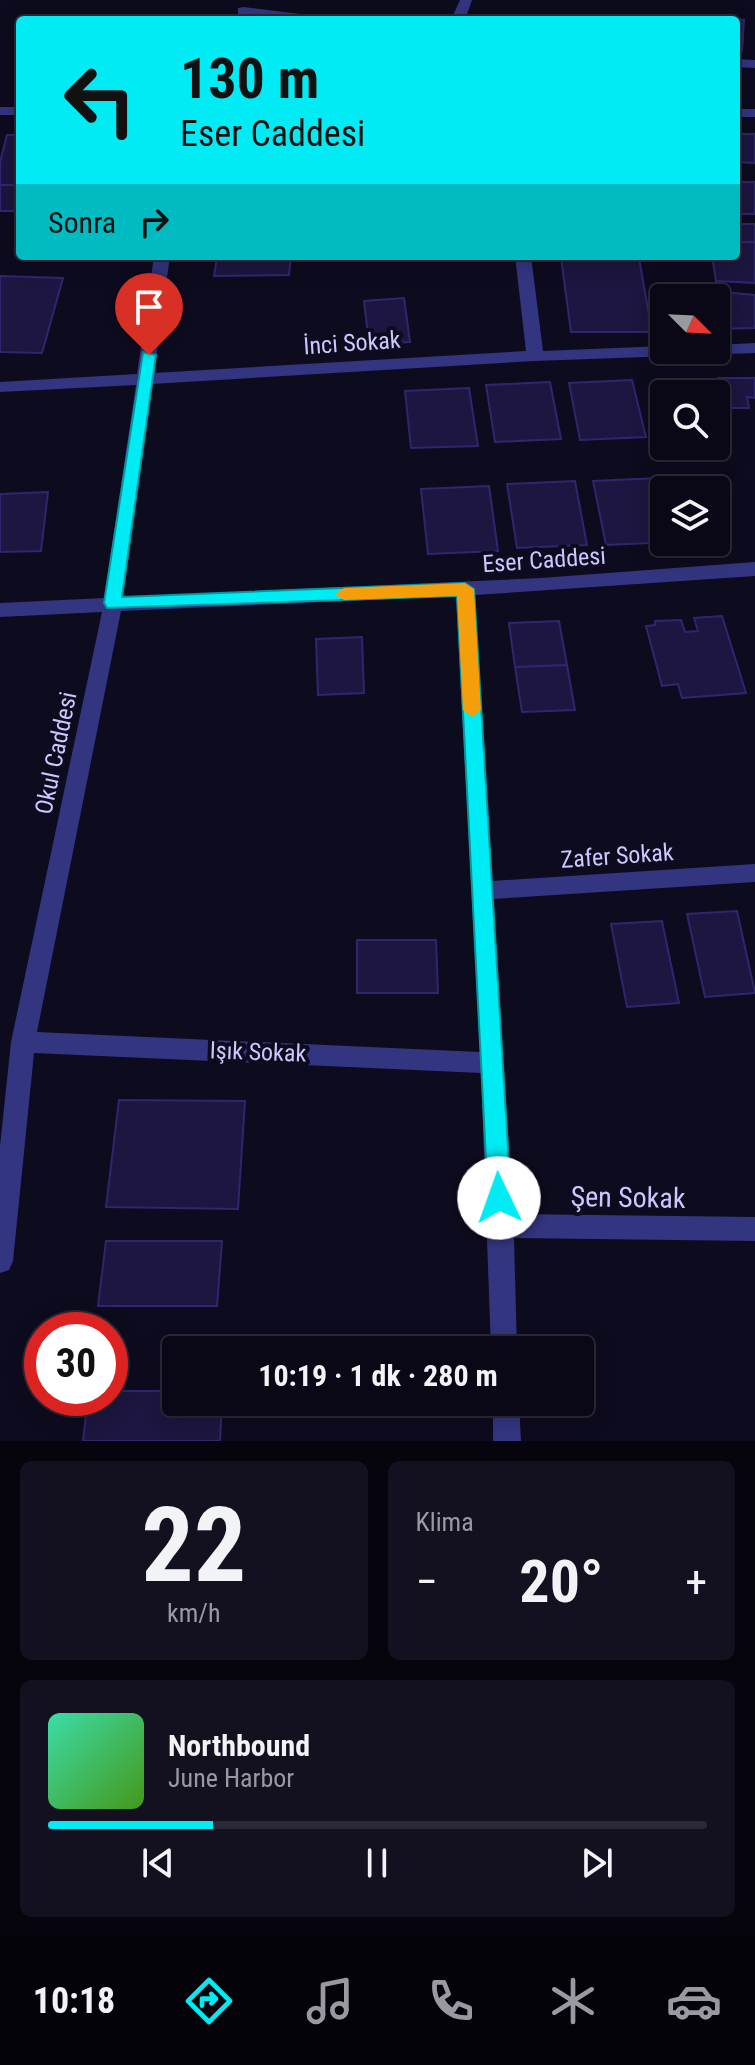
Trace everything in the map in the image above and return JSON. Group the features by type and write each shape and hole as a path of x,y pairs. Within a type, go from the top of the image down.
{"street":[{"path":"243,10 287,16"},
{"name":"Okul Caddesi","path":"0,1261 3,1208 23,1042 113,603 161,260"},
{"path":"523,260 535,356"},
{"path":"730,349 755,348"},
{"name":"İnci Sokak","path":"0,387 650,352"},
{"name":"Eser Caddesi","path":"0,610 465,589 755,569"},
{"path":"465,589 501,1226 504,1336"},
{"name":"Zafer Sokak","path":"482,891 755,873"},
{"name":"Işık Sokak","path":"23,1042 492,1063"},
{"name":"Şen Sokak","path":"501,1226 755,1229"},
{"path":"506,1416 507,1441"}],"building":[{"path":"740,20 744,20 740,51"},
{"path":"740,134 755,134 755,163 740,162"},
{"path":"7,135 16,135 16,185 0,185 0,162"},
{"path":"740,182 755,182 755,214 740,214"},
{"path":"0,185 16,185 16,211 0,211"},
{"path":"740,224 755,224 755,242 740,242"},
{"path":"740,242 755,242 755,283 716,281 713,260 740,260"},
{"path":"217,260 291,260 289,275 214,276"},
{"path":"561,260 639,260 650,332 571,332"},
{"path":"0,276 63,278 42,353 0,352"},
{"path":"730,293 755,295 755,328 730,329"},
{"path":"404,298 410,342 369,344 364,301"},
{"path":"755,378 755,398 747,397 749,408 730,408 730,380 718,380"},
{"path":"632,380 646,437 580,440 569,383"},
{"path":"550,382 561,439 495,442 486,385"},
{"path":"469,388 478,446 411,448 405,391"},
{"path":"650,478 650,543 606,545 593,481"},
{"path":"575,481 587,545 517,548 507,484"},
{"path":"489,486 498,551 428,554 421,489"},
{"path":"48,492 41,551 0,552 0,494"},
{"path":"722,616 746,693 682,698 678,684 662,686 646,626 655,625 655,621 681,620 685,632 698,631 694,618"},
{"path":"559,621 567,665 515,667 509,623"},
{"path":"362,637 364,693 318,695 316,639"},
{"path":"567,665 575,710 522,712 515,667"},
{"path":"737,911 755,993 705,997 687,914"},
{"path":"662,921 679,1003 627,1007 611,924"},
{"path":"357,940 436,940 438,993 357,993"},
{"path":"119,1100 245,1101 238,1209 106,1207"},
{"path":"106,1241 222,1241 217,1306 98,1306"},
{"path":"128,1391 162,1391 162,1416 221,1416 220,1441 83,1441 86,1416 128,1416"}],"slow traffic":[{"path":"344,594 465,589 472,710"}],"route":[{"path":"149,355 113,603 465,589 499,1198"}]}
